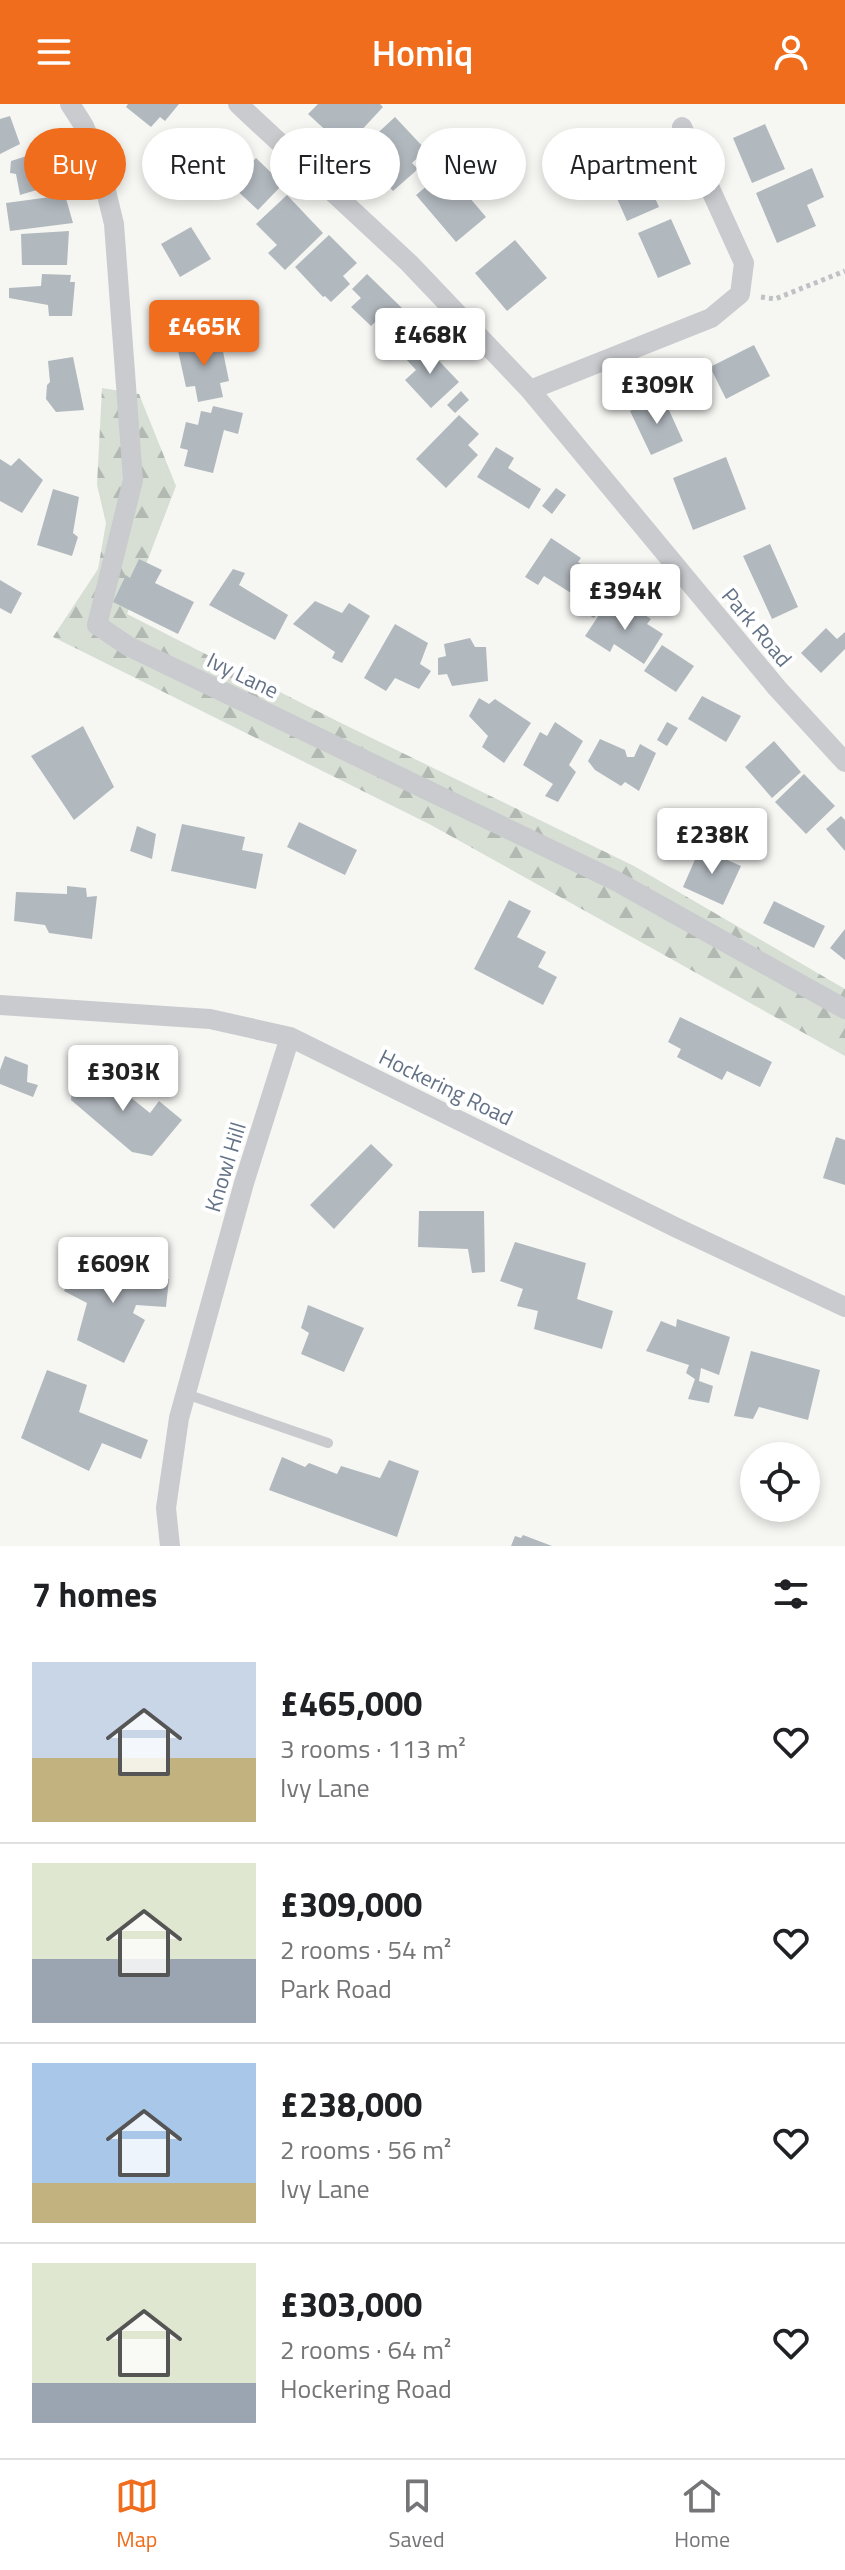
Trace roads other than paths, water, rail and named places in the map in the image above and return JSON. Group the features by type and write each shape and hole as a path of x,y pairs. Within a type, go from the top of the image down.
{"street":[{"name":"Ivy Lane","path":"70,104 84,126 99,162 114,224 133,480 97,625 128,646 616,881 845,1009"},
{"name":"Park Road","path":"238,104 409,263 530,390 777,688 845,762"},
{"path":"530,390 711,318 740,294 744,263 682,127"},
{"name":"Hockering Road","path":"0,1005 210,1019 290,1037 677,1228 845,1307"},
{"name":"Knowl Hill","path":"170,1546 166,1508 179,1418 244,1183 290,1037"}],"lane":[{"path":"186,1394 328,1443"}]}
